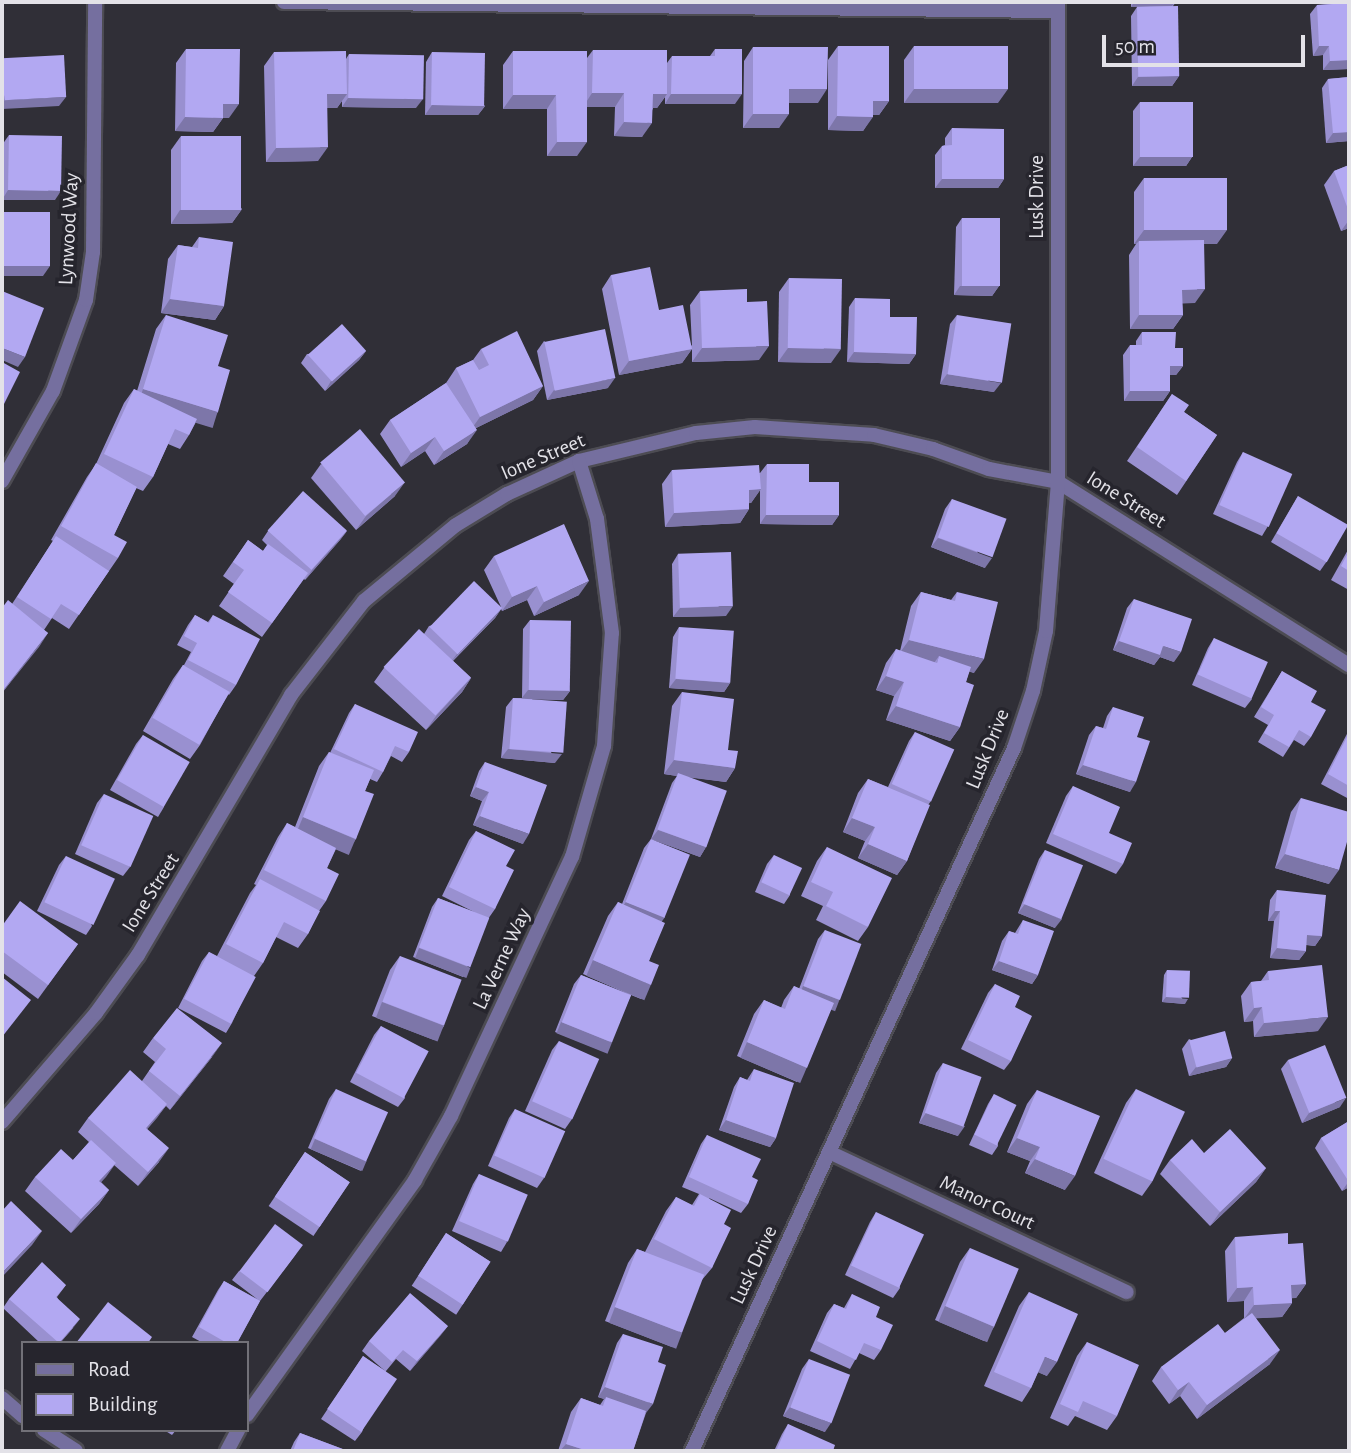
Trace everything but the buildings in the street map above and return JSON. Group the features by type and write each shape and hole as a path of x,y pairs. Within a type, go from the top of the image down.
{"street":[{"name":"Lynwood Way","path":"2,481 53,391 86,300 93,252 95,2"},
{"path":"284,2 1058,6"},
{"name":"Lusk Drive","path":"692,1451 1014,748 1046,631 1058,482 1058,6"},
{"name":"Ione Street","path":"2,1122 96,1013 138,955 291,695 364,601 456,525 507,494 579,461 696,433 815,429 874,435 989,469 1058,482 1349,665"},
{"name":"La Verne Way","path":"248,1414 415,1180 451,1116 572,857 604,746 612,633 597,519 579,461"},
{"name":"Manor Court","path":"829,1152 1127,1292"},
{"path":"2,1398 21,1414"},
{"path":"47,1432 76,1451"},
{"path":"227,1451 237,1432"}]}
